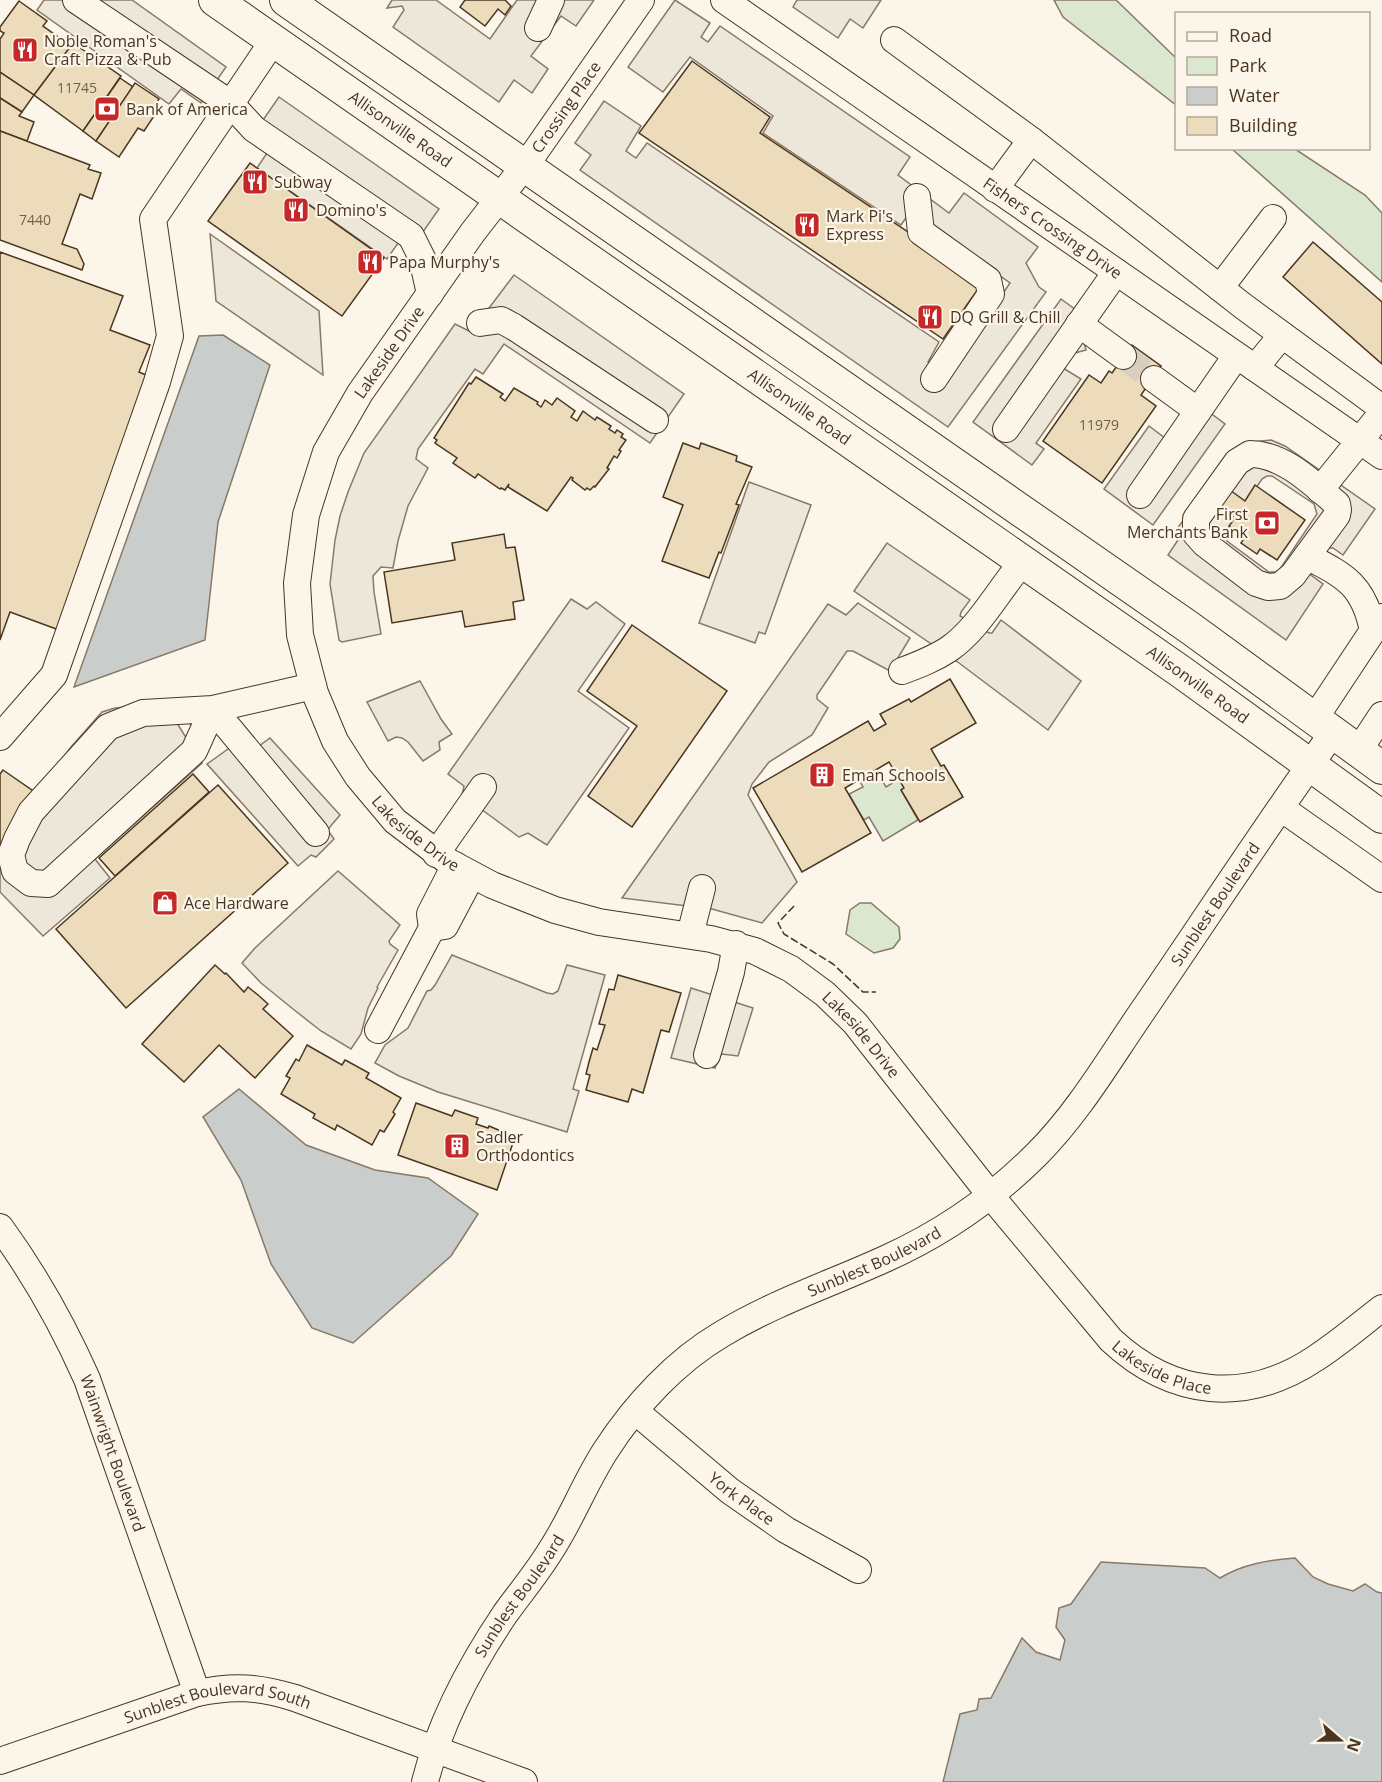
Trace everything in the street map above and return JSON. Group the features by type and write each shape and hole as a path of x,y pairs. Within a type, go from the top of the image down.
{"main road":[{"name":"Allisonville Road","path":"215,0 495,206 1142,644 1382,817"},
{"path":"286,0 1180,621 1371,759"}],"street":[{"path":"76,0 231,104 254,129 411,236 422,258 430,294"},
{"path":"538,28 551,0"},
{"name":"Crossing Place","path":"495,206 641,0"},
{"name":"Fishers Crossing Drive","path":"724,0 1382,456"},
{"path":"894,40 1031,140 1220,288 1382,408"},
{"path":"0,737 54,675 157,382 170,336 153,219 273,41"},
{"path":"995,189 1031,140"},
{"path":"917,197 921,232 988,280 991,294 934,379"},
{"name":"Lakeside Drive","path":"495,206 360,393 326,452 306,515 297,583 300,635 313,686 335,741 358,777 395,821 454,865 522,899 555,910 599,922 736,944 791,969 825,994 855,1023 991,1196"},
{"path":"1220,288 1273,218"},
{"path":"1006,429 1116,272"},
{"path":"480,322 501,320 514,327 656,420"},
{"path":"1079,324 1123,356"},
{"path":"1140,495 1198,411 1246,362 1282,335"},
{"path":"1154,379 1198,411"},
{"path":"1320,490 1382,413"},
{"path":"1250,454 1263,454 1272,458 1298,473 1320,490 1337,504 1338,510 1293,575 1280,586 1268,587 1256,583 1205,544 1196,534 1196,519 1237,462 1250,454"},
{"path":"1307,556 1329,567 1354,586 1378,624"},
{"path":"902,671 927,662 950,649 969,632 1013,574"},
{"name":"Sunblest Boulevard","path":"425,1782 434,1750 471,1668 505,1614 542,1564 605,1452 635,1412 681,1363 718,1336 763,1311 888,1258 926,1238 991,1196 1039,1153 1086,1094 1310,765 1324,725 1378,624"},
{"path":"213,709 194,751 48,884 31,883 15,871 11,855 31,812 108,727 143,713 213,709 313,686"},
{"path":"213,709 316,833"},
{"path":"1371,759 1382,715"},
{"path":"378,1030 432,928 430,914 454,865 483,787"},
{"path":"1281,808 1382,879"},
{"path":"690,935 702,888"},
{"path":"707,1055 731,972 736,944"},
{"name":"Lakeside Place","path":"991,1196 1111,1341 1149,1369 1187,1385 1234,1389 1271,1381 1316,1359 1382,1308"},
{"name":"Wainwright Boulevard","path":"0,1227 34,1275 87,1379 197,1693"},
{"name":"York Place","path":"635,1412 730,1491 786,1530 858,1570"},
{"name":"Sunblest Boulevard South","path":"0,1761 197,1693 214,1689 244,1687 270,1691 524,1782"}],"green space":[{"path":"1054,0 1116,0 1175,57 1175,104 1063,17"},
{"path":"1233,150 1297,150 1365,195 1382,213 1382,282"},
{"path":"876,770 886,787 899,779 904,788 901,790 918,820 883,841 869,817 864,820 849,794 863,787 859,780"},
{"path":"860,903 871,903 899,927 900,939 893,948 874,953 846,934 850,910"}],"shaded area":[{"path":"44,0 132,0 226,67 201,103 181,89 169,104 37,10"},
{"path":"392,0 436,0 490,39 517,0 594,0 576,26 561,16 531,56 548,69 532,93 514,80 499,102 393,27 404,10 402,6 387,8"},
{"path":"675,0 710,23 701,37 708,42 720,26 910,157 898,175 949,213 964,193 1038,247 1026,263 1039,287 1046,292 948,427 580,170 591,155 575,143 604,101 641,126 626,151 636,158 647,143 939,342 928,362 948,375 1010,283 910,212 901,225 763,133 773,116 690,57 663,92 628,67"},
{"path":"797,0 881,0 863,28 850,19 838,38 793,7"},
{"path":"279,97 439,209 409,252 398,243 387,259 257,168 267,153 249,140"},
{"path":"210,234 319,311 323,375 216,301"},
{"path":"514,275 684,394 650,443 504,344 483,374 475,369 418,449 416,459 428,468 408,506 393,568 381,567 373,576 381,634 342,642 339,640 330,584 335,540 348,492 364,453 455,324 471,332"},
{"path":"1061,299 1076,310 1086,350 1075,353 1063,368 1081,379 1036,443 1044,449 1032,465 973,422"},
{"path":"1197,403 1225,424 1153,525 1104,489 1149,426 1165,438"},
{"path":"1271,440 1285,446 1375,509 1343,555 1333,548 1326,548 1310,569 1311,575 1323,584 1286,640 1168,555 1178,540 1177,529 1230,455 1243,443","holes":["1272,476 1314,504 1317,514 1276,572 1269,572 1226,538 1228,529 1262,479"]},
{"path":"749,482 811,505 765,634 759,632 755,643 699,623"},
{"path":"887,543 970,600 960,616 989,633 992,633 1001,620 1081,681 1048,730 959,663 854,591"},
{"path":"571,599 587,609 596,602 625,624 578,691 629,728 547,845 528,833 519,837 462,795 464,786 448,774"},
{"path":"858,603 910,638 890,671 853,651 847,651 817,695 817,699 828,708 812,735 769,762 752,784 748,795 797,882 762,923 712,909 622,898 828,604 846,615"},
{"path":"420,681 452,734 439,742 440,750 423,761 402,738 396,737 388,741 367,702"},
{"path":"165,704 202,763 95,859 110,878 43,936 0,892 0,854 38,791 71,747 102,712 115,708"},
{"path":"249,734 259,746 270,738 340,815 329,828 334,839 316,857 311,855 298,866 207,764"},
{"path":"338,871 400,925 389,941 398,950 377,987 361,1034 351,1049 321,1031 293,1009 261,983 242,963 255,948"},
{"path":"452,955 553,994 558,991 567,965 605,975 573,1089 579,1091 567,1132 438,1092 375,1063 385,1045 408,1028 427,991 435,985"},
{"path":"691,988 753,1008 738,1056 722,1054 715,1068 671,1058"}],"water":[{"path":"223,335 270,365 218,522 205,640 74,687 199,336"},
{"path":"239,1089 306,1145 375,1170 428,1178 478,1214 451,1256 353,1343 312,1328 271,1264 241,1180 203,1117"},
{"path":"1295,1558 1313,1577 1328,1584 1353,1591 1365,1584 1382,1593 1382,1782 943,1782 960,1714 977,1710 979,1699 991,1698 1022,1638 1036,1652 1060,1660 1065,1640 1056,1627 1059,1608 1071,1604 1101,1562 1205,1568 1220,1578 1238,1569 1256,1564"}],"building":[{"path":"465,0 505,0 511,6 505,15 498,9 485,26 460,7"},
{"path":"19,1 47,21 43,26 71,46 34,95 0,72 0,39 4,33 0,31 0,27"},
{"path":"73,43 121,76 83,131 34,95"},
{"path":"692,61 770,117 760,133 983,282 943,339 639,133"},
{"path":"0,72 34,95 22,112 0,98"},
{"path":"120,78 133,87 96,141 83,131"},
{"path":"135,83 159,99 152,110 156,113 144,131 138,128 119,157 96,141"},
{"path":"0,98 22,112 19,116 34,122 27,141 0,131"},
{"path":"0,131 90,165 88,169 101,173 92,199 80,194 62,244 77,249 84,264 82,270 0,240"},
{"path":"250,163 384,258 342,316 208,221"},
{"path":"1313,242 1382,302 1382,364 1283,277"},
{"path":"0,252 123,296 110,330 150,345 139,372 153,378 59,630 10,612 0,640"},
{"path":"1132,345 1161,366 1141,395 1156,406 1102,483 1043,441 1089,375 1101,383 1109,371 1112,373"},
{"path":"476,377 503,394 500,397 505,401 514,388 538,402 537,404 541,407 545,400 552,405 557,398 575,411 571,417 577,421 583,411 595,420 597,417 611,426 609,429 615,433 617,430 623,434 621,437 626,440 619,450 621,451 617,458 614,456 607,468 609,469 595,487 585,490 571,477 547,511 508,487 509,484 505,490 478,474 475,478 453,463 457,458 435,443 437,440 434,438 469,383 471,384"},
{"path":"683,443 699,449 701,443 737,456 736,461 752,467 736,504 739,505 721,553 719,552 709,578 662,561 683,505 663,497"},
{"name":"First Merchants Bank","path":"1255,485 1305,520 1277,560 1260,549 1257,554 1241,543 1245,537 1229,526 1235,518 1216,504 1227,488 1245,501"},
{"path":"504,534 506,548 515,547 524,600 513,602 515,619 465,627 462,611 392,623 384,572 455,560 452,543"},
{"path":"632,625 727,691 632,827 588,796 637,726 587,691"},
{"name":"Eman Schools","path":"950,679 976,723 931,749 941,766 944,765 963,797 920,822 901,790 904,788 889,762 845,788 871,833 802,872 753,788 868,721 874,731 886,724 880,714 909,699 911,702"},
{"path":"3,770 39,795 0,851 0,774"},
{"path":"193,774 209,792 115,876 99,858"},
{"name":"Ace Hardware","path":"218,785 288,863 126,1008 56,929"},
{"path":"215,965 244,992 248,987 268,1004 263,1009 293,1036 255,1078 219,1045 184,1082 142,1044"},
{"path":"618,975 681,993 669,1032 661,1030 643,1093 632,1089 628,1102 586,1090 590,1075 586,1074 593,1048 597,1050 605,1025 599,1024 609,989 614,990"},
{"path":"307,1045 342,1065 345,1060 369,1073 366,1078 401,1098 384,1132 380,1130 372,1145 337,1125 335,1130 313,1118 315,1114 281,1094 290,1078 286,1076 296,1059 299,1061"},
{"name":"Sadler Orthodontics","path":"416,1103 452,1116 455,1110 478,1118 476,1124 488,1128 489,1126 515,1137 497,1190 398,1155"}],"tunnel":[{"path":"1123,356 1154,379"}],"fence":[{"path":"794,906 778,923 784,934 833,964 863,992 876,992"}],"place":[{"name":"Noble Roman's Craft Pizza & Pub","path":"25,50"},
{"name":"Bank of America","path":"107,109"},
{"name":"Subway","path":"255,182"},
{"name":"Domino's","path":"296,210"},
{"name":"Mark Pi's Express","path":"807,225"},
{"name":"Papa Murphy's","path":"370,262"},
{"name":"DQ Grill & Chill","path":"930,317"},
{"name":"First Merchants Bank","path":"1267,523"},
{"name":"Eman Schools","path":"822,775"},
{"name":"Ace Hardware","path":"165,903"},
{"name":"Sadler Orthodontics","path":"457,1146"}]}
